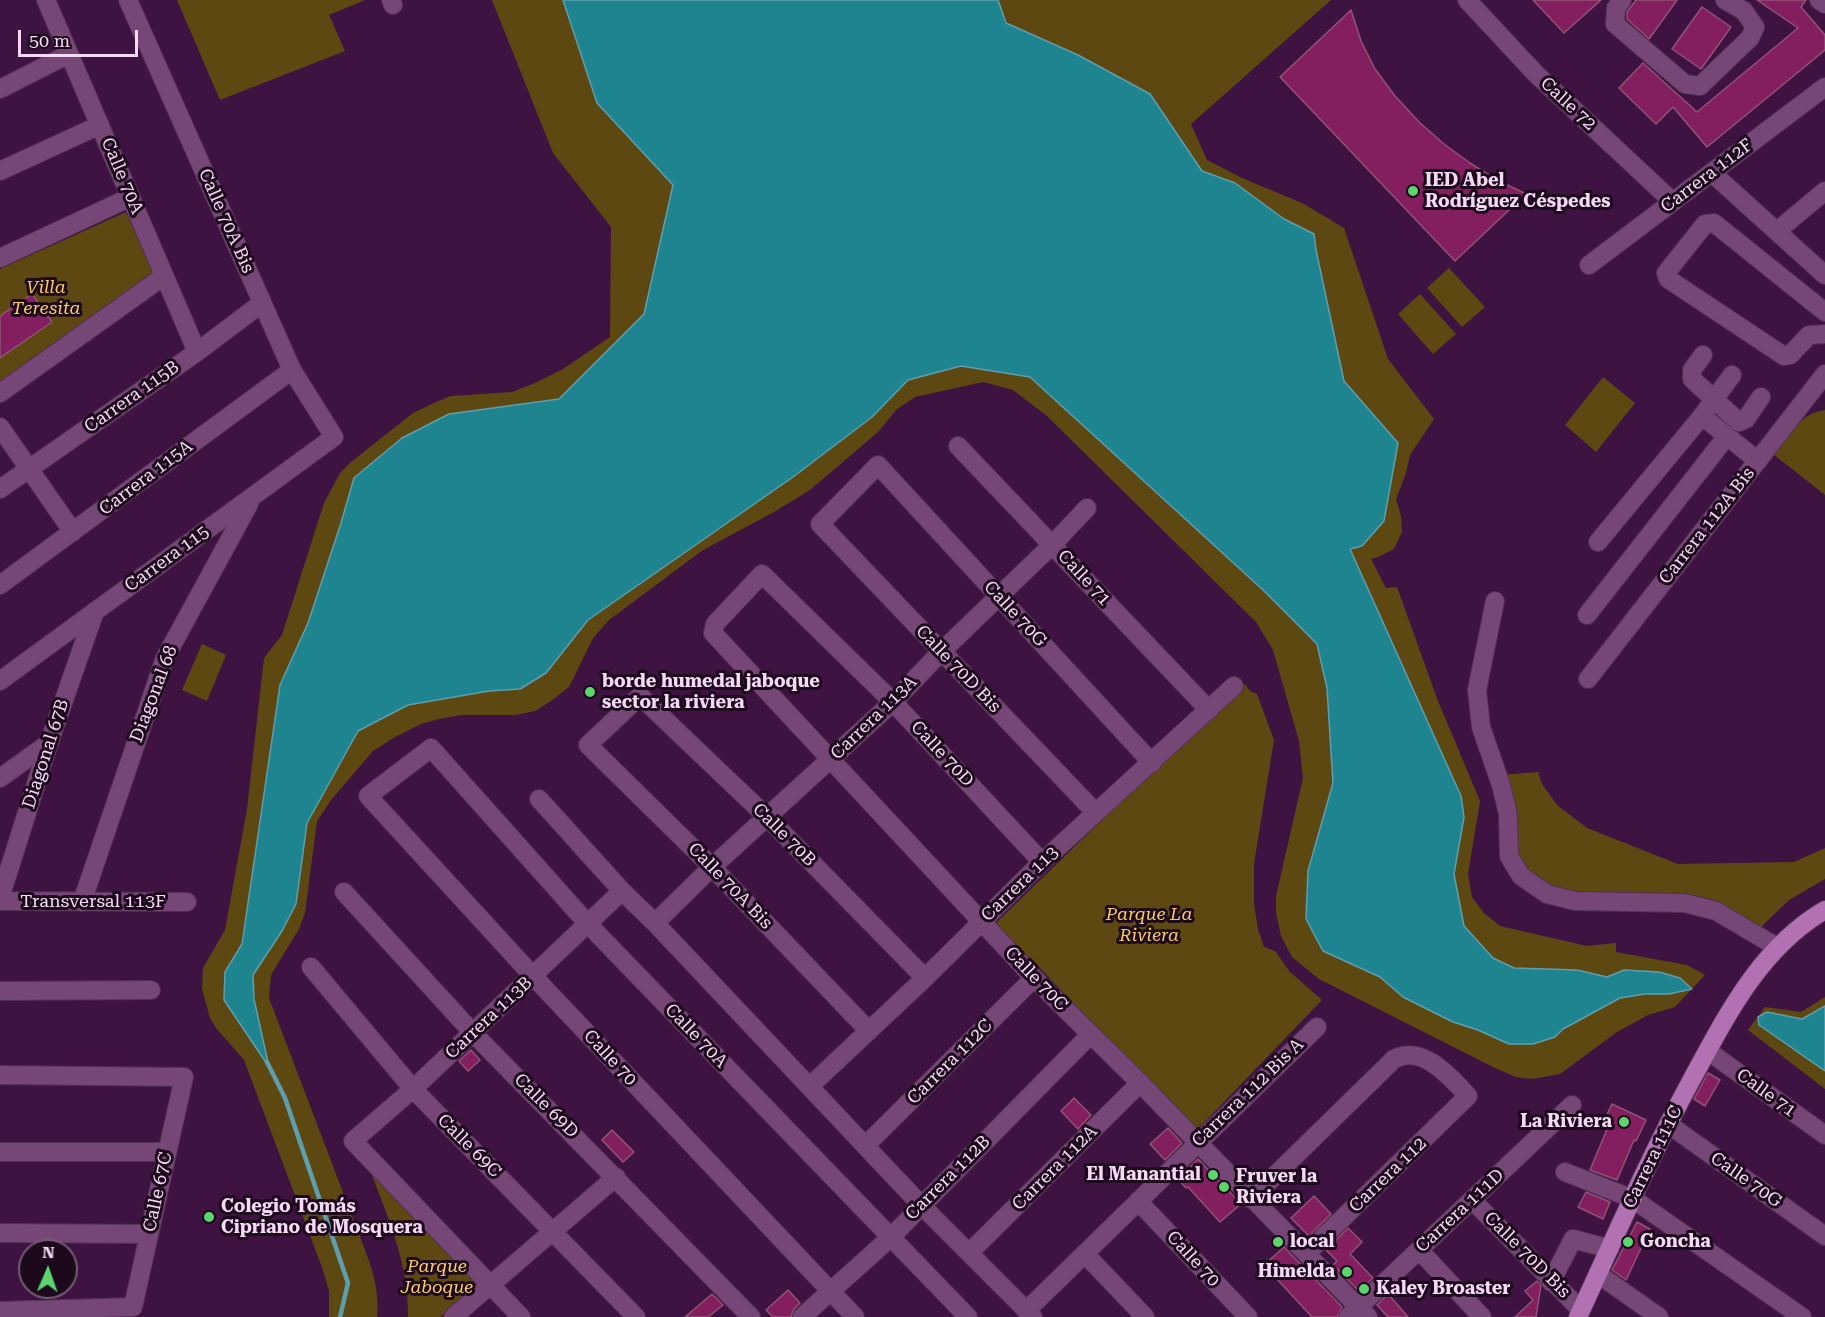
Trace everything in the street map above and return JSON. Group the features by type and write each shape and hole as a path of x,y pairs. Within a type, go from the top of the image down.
{"main road":[{"name":"Carrera 111C","path":"1580,1314 1668,1124 1736,1002 1761,965 1777,947 1806,922 1825,910"}],"street":[{"name":"Calle 70A","path":"46,0 197,352"},
{"name":"Calle 70A Bis","path":"128,0 292,370 334,437"},
{"name":"Calle 72","path":"1467,0 1536,74 1673,202"},
{"path":"1622,0 1616,8 1615,24 1685,84 1700,86 1750,38 1755,27 1744,11 1725,0"},
{"path":"1819,0 1825,4"},
{"path":"0,89 69,54"},
{"name":"Carrera 112F","path":"1589,265 1825,87"},
{"path":"0,171 100,125"},
{"path":"1712,173 1825,275"},
{"path":"1777,231 1825,191"},
{"path":"0,258 130,197"},
{"path":"1825,312 1714,223 1705,224 1666,273 1668,279 1784,356 1790,355 1809,335 1825,334"},
{"path":"0,393 164,276"},
{"name":"Carrera 115B","path":"0,489 197,352 262,303"},
{"path":"1703,356 1692,370 1692,379 1739,422 1746,419 1761,397"},
{"name":"Carrera 115A","path":"0,585 292,370"},
{"name":"Carrera 112A Bis","path":"1588,679 1825,374"},
{"path":"1598,542 1702,416 1732,375"},
{"path":"1702,416 1758,461"},
{"path":"0,427 73,532"},
{"path":"1587,615 1727,436"},
{"name":"Carrera 115","path":"0,681 334,437"},
{"name":"Calle 71","path":"958,446 1209,710"},
{"name":"Calle 70G","path":"820,524 878,465 1152,763"},
{"name":"Diagonal 68","path":"82,902 165,658 252,498"},
{"name":"Carrera 113A","path":"655,923 712,867 893,702 1087,508"},
{"name":"Calle 70D Bis","path":"820,524 1096,813"},
{"name":"Calle 70D","path":"713,633 715,624 762,573 893,702 1042,862"},
{"path":"1496,601 1477,690 1481,727 1501,785 1508,814 1509,856 1521,876 1547,894 1575,901 1685,903 1716,911 1777,947"},
{"name":"Diagonal 67B","path":"0,900 49,743 95,611"},
{"name":"Calle 70C","path":"713,633 1034,978 1307,1253 1358,1314"},
{"name":"Carrera 113","path":"810,1086 925,978 1042,862 1234,686"},
{"name":"Calle 70B","path":"588,745 640,696 768,818 925,978"},
{"path":"0,778 49,743"},
{"name":"Calle 70A Bis","path":"588,745 712,867 869,1031"},
{"name":"Calle 70A","path":"431,748 588,924 968,1317"},
{"name":"Calle 70","path":"431,748 368,796 533,976 855,1317"},
{"path":"539,799 622,891 655,923 921,1205 1030,1314"},
{"name":"Carrera 113B","path":"489,1284 353,1141 474,1033 622,891"},
{"name":"Calle 69D","path":"344,892 474,1033 751,1317"},
{"name":"Transversal 113F","path":"0,900 187,902"},
{"name":"Calle 69C","path":"311,967 413,1089 636,1317"},
{"name":"Carrera 112C","path":"865,1146 1034,978"},
{"path":"0,991 152,990"},
{"name":"Carrera 112 Bis A","path":"1030,1314 1085,1254 1197,1142 1317,1027"},
{"name":"Carrera 112B","path":"802,1317 890,1238 1090,1035"},
{"name":"Calle 71","path":"1708,1051 1825,1135"},
{"name":"Carrera 112","path":"1251,1199 1394,1059 1402,1054 1413,1055 1429,1060 1449,1075 1468,1096 1307,1253"},
{"name":"Calle 67C","path":"0,1075 184,1077 133,1307 0,1311"},
{"name":"Carrera 112A","path":"970,1252 1140,1083"},
{"name":"Carrera 111D","path":"1358,1314 1419,1250 1572,1105"},
{"name":"Calle 70G","path":"1668,1124 1825,1236"},
{"path":"0,1152 167,1152"},
{"path":"1565,1172 1633,1199 1802,1317"},
{"path":"453,1317 616,1177"},
{"name":"Calle 70D Bis","path":"1472,1200 1580,1314"},
{"name":"Calle 70","path":"1138,1201 1248,1317"},
{"path":"0,1233 149,1234"},
{"path":"1551,1282 1573,1239 1610,1249"},
{"path":"1419,1250 1482,1317"},
{"path":"1085,1254 1145,1317"},
{"name":"Calle 70D Bis","path":"1598,1274 1659,1317"},
{"path":"489,1284 520,1317"}],"green space":[{"path":"177,0 365,0 329,15 345,51 220,100"},
{"path":"492,0 1331,0 1191,124 1207,160 1242,178 1302,203 1344,228 1388,359 1434,419 1410,455 1396,499 1401,516 1402,532 1394,549 1371,559 1386,588 1397,587 1438,701 1480,801 1468,874 1472,897 1484,913 1500,926 1587,946 1616,943 1616,952 1687,965 1705,975 1675,1007 1648,1015 1617,1032 1560,1074 1532,1079 1516,1077 1493,1067 1319,979 1292,957 1281,936 1276,913 1276,896 1303,778 1299,741 1273,650 1256,622 1047,416 1013,390 983,382 915,397 897,409 878,432 810,490 703,550 609,620 593,638 569,687 551,701 535,711 516,715 461,715 439,719 421,724 395,737 373,751 331,800 317,821 305,913 299,929 271,975 269,998 368,1258 376,1287 377,1317 329,1317 329,1291 323,1270 244,1060 210,1018 202,989 203,968 225,930 247,809 264,658 282,635 324,503 340,473 413,413 451,396 512,392 563,369 610,337 611,227 553,153"},
{"name":"Villa Teresita","path":"126,212 155,277 0,388 0,269"},
{"path":"1449,268 1485,307 1462,327 1427,288"},
{"path":"1420,294 1456,334 1433,354 1398,314"},
{"path":"1603,377 1635,403 1596,452 1565,425"},
{"path":"1825,410 1825,495 1773,454 1801,421 1816,412"},
{"path":"202,644 226,655 207,701 182,690"},
{"name":"Parque La Riviera","path":"1245,684 1250,691 1257,694 1274,740 1254,864 1254,904 1258,929 1264,947 1275,951 1290,972 1322,1000 1198,1129 1113,1045 1041,969 981,921 996,923 1103,817"},
{"path":"1538,772 1542,784 1557,805 1587,828 1678,864 1794,862 1825,848 1825,879 1789,900 1762,928 1699,896 1555,891 1520,867 1501,775"},
{"path":"1825,997 1825,1089 1748,1030 1765,1007 1801,1012"},
{"name":"Parque Jaboque","path":"364,1155 483,1279 440,1317 408,1317 400,1254"}],"shaded area":[{"path":"563,0 998,0 1006,23 1078,55 1150,94 1202,171 1235,183 1284,219 1314,234 1344,381 1398,443 1384,521 1362,546 1350,549 1461,796 1464,817 1454,874 1464,926 1493,958 1514,968 1577,970 1607,977 1624,970 1659,972 1680,978 1692,989 1669,994 1645,994 1620,998 1563,1029 1555,1037 1533,1044 1509,1044 1453,1022 1403,997 1380,977 1323,951 1306,919 1308,871 1333,783 1327,688 1317,644 1263,590 1030,377 961,366 908,380 872,417 793,477 588,620 546,673 520,689 489,691 408,705 358,731 307,823 296,904 282,931 253,975 254,999 269,1067 224,1000 225,972 242,944 280,685 308,623 354,478 402,438 449,414 559,399 644,314 673,185 597,103"},
{"path":"1825,1006 1825,1071 1759,1025 1758,1017 1767,1012 1802,1019"}],"building":[{"path":"1533,0 1601,0 1564,33"},
{"path":"1636,0 1677,0 1649,39 1627,19 1627,12"},
{"path":"1757,0 1806,0 1801,7 1825,35 1825,50 1707,147 1673,107 1656,124 1619,88 1643,63 1697,112 1798,28"},
{"path":"1702,7 1731,27 1701,69 1672,49"},
{"path":"1351,10 1361,41 1375,69 1395,96 1420,123 1470,163 1526,194 1455,261 1280,77"},
{"path":"32,294 52,322 0,358 0,316"},
{"path":"471,1050 480,1060 468,1071 459,1061"},
{"path":"1708,1073 1720,1080 1705,1106 1694,1099"},
{"path":"1074,1098 1091,1115 1078,1129 1061,1111"},
{"path":"1612,1104 1646,1120 1636,1141 1634,1140 1617,1180 1590,1170 1608,1127 1602,1125"},
{"path":"1168,1128 1182,1143 1165,1160 1150,1144"},
{"path":"612,1130 634,1152 623,1162 602,1140"},
{"path":"1198,1159 1241,1204 1220,1222 1178,1179"},
{"path":"1586,1192 1610,1202 1603,1219 1578,1207"},
{"path":"1314,1196 1331,1214 1309,1236 1291,1218"},
{"path":"1637,1222 1650,1229 1626,1280 1612,1270"},
{"path":"1348,1228 1362,1242 1350,1254 1373,1278 1359,1291 1333,1265 1337,1261 1326,1250"},
{"path":"1284,1247 1342,1307 1337,1317 1312,1317 1264,1265"},
{"path":"1537,1281 1541,1285 1536,1317 1515,1317 1533,1300 1525,1291"},
{"path":"788,1290 800,1303 794,1309 791,1317 773,1317 766,1310"},
{"path":"712,1294 723,1305 708,1317 685,1317"},
{"path":"1388,1294 1408,1317 1388,1317 1377,1305"}],"waterway":[{"path":"267,1062 285,1098 348,1283 340,1317"}],"place":[{"name":"IED Abel Rodríguez Céspedes","path":"1413,191"},
{"name":"borde humedal jaboque sector la riviera","path":"590,692"},
{"name":"La Riviera","path":"1624,1122"},
{"name":"El Manantial","path":"1213,1175"},
{"name":"Fruver la Riviera","path":"1224,1187"},
{"name":"Colegio Tomás Cipriano de Mosquera","path":"209,1217"},
{"name":"local","path":"1278,1242"},
{"name":"Goncha","path":"1628,1242"},
{"name":"Himelda","path":"1347,1272"},
{"name":"Kaley Broaster","path":"1364,1289"}]}
